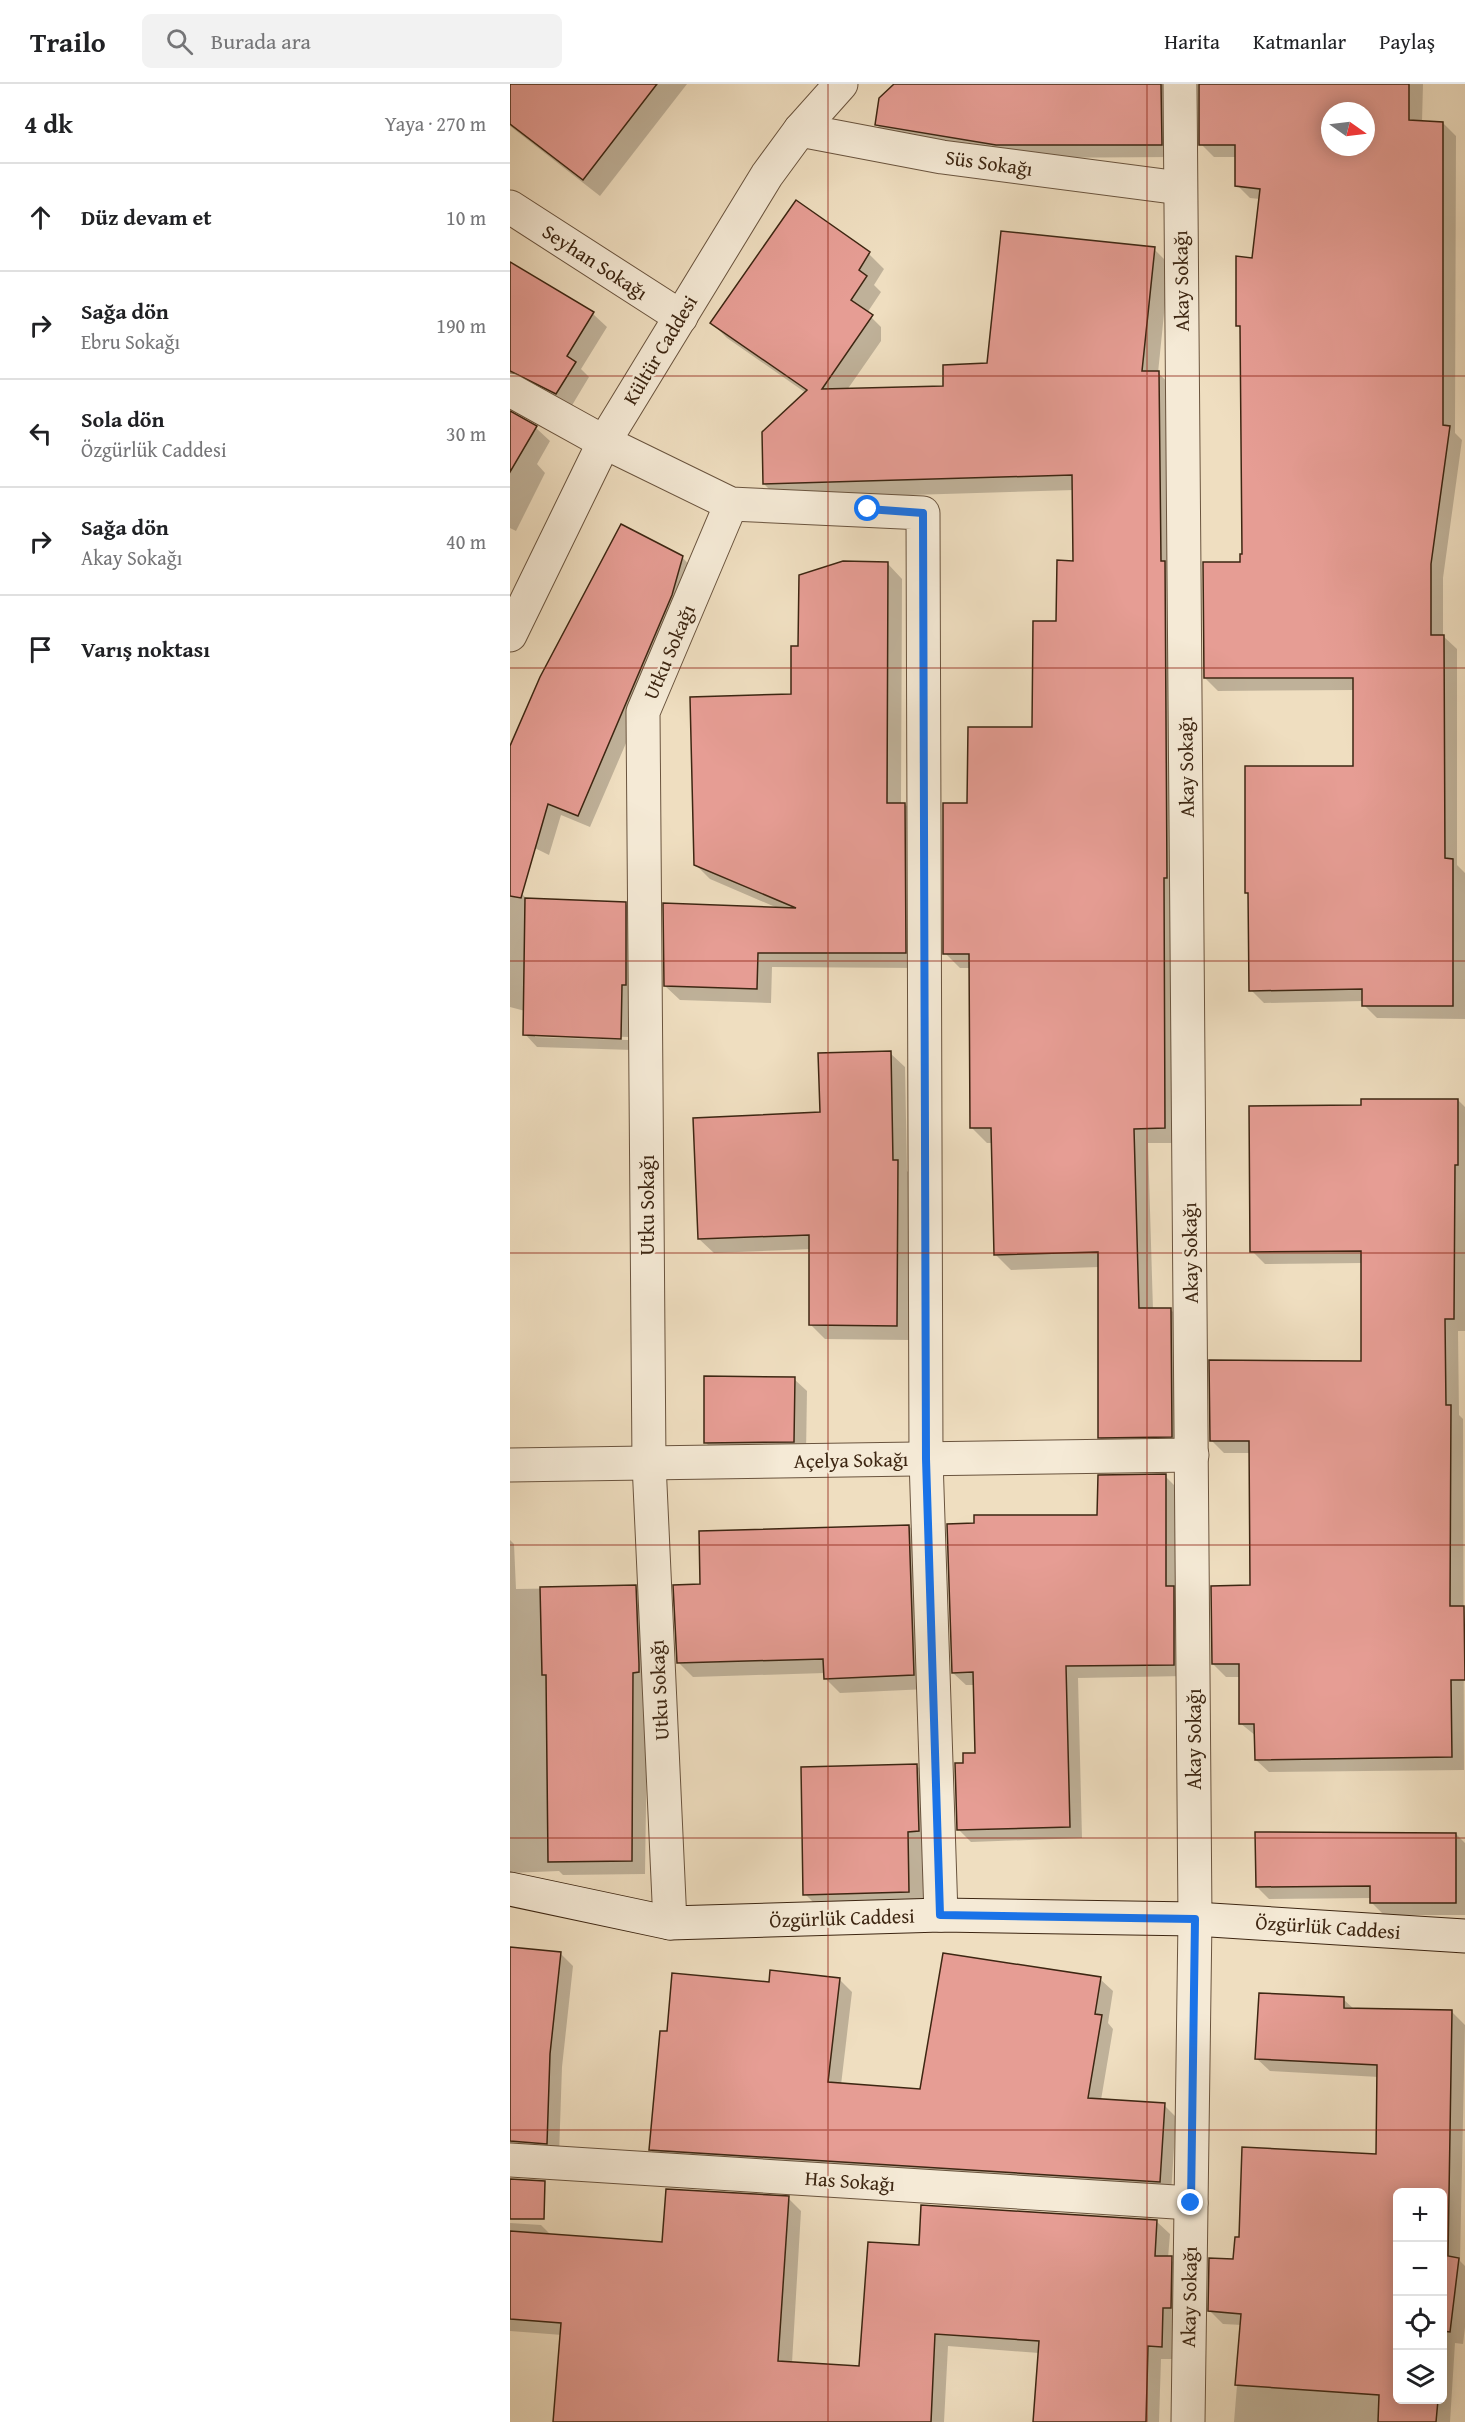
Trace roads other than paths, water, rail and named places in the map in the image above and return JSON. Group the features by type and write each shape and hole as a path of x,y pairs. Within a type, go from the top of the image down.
{"street":[{"name":"Kültür Caddesi","path":"510,635 604,442 767,175 800,130 841,84"},
{"name":"Akay Sokağı","path":"1180,84 1195,1919 1188,2422"},
{"name":"Süs Sokağı","path":"800,130 942,157 1180,188"},
{"name":"Seyhan Sokağı","path":"510,207 681,317"},
{"path":"510,390 604,442 731,504 923,513 926,1459 940,1915"},
{"name":"Utku Sokağı","path":"670,1923 649,1463 643,712 731,504"},
{"name":"Açelya Sokağı","path":"510,1465 1192,1455"},
{"name":"Özgürlük Caddesi","path":"510,1889 670,1923 940,1915 1195,1919 1465,1936"},
{"name":"Has Sokağı","path":"510,2160 1191,2203"}]}
